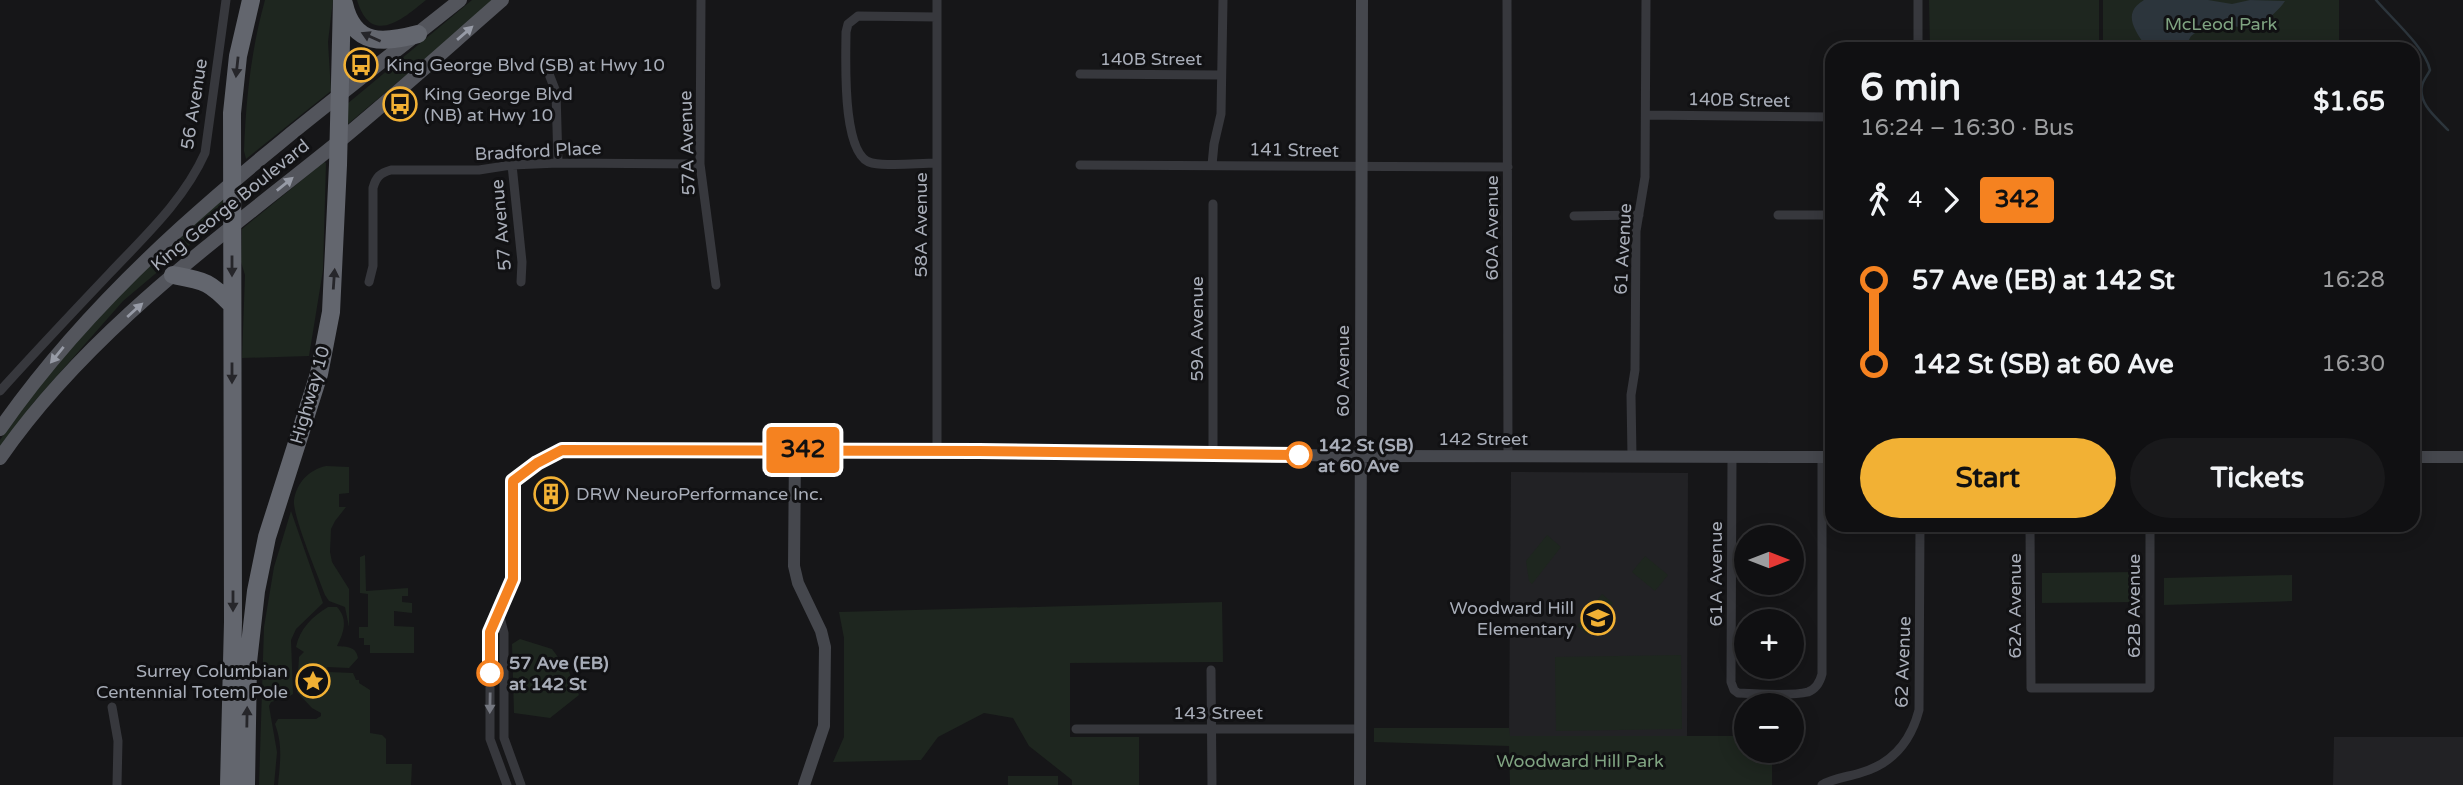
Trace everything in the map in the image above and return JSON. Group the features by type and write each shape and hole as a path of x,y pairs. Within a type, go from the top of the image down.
{"highway":[{"path":"229,785 233,582 232,113 238,56 251,0"},
{"path":"343,0 346,13 354,27 368,38 380,42 418,34"},
{"name":"Highway 10","path":"246,785 248,662 256,591 268,537 318,374 331,312 335,278 343,0"},
{"path":"173,275 205,281 215,286 232,305"}],"main road":[{"name":"King George Boulevard","path":"0,429 5,412 102,303 148,257 232,183 460,0"},
{"name":"King George Boulevard","path":"0,458 19,430 97,344 173,275 339,141 502,0"}],"street":[{"name":"56 Avenue","path":"0,390 173,205 195,174 205,153 226,0"},
{"name":"57A Avenue","path":"701,0 700,164 716,285"},
{"name":"58A Avenue","path":"937,0 937,451"},
{"path":"1212,165 1221,114 1223,0"},
{"name":"60 Avenue","path":"1360,785 1362,0"},
{"name":"60A Avenue","path":"1507,0 1508,457"},
{"name":"61 Avenue","path":"1632,457 1636,231 1645,177 1646,0"},
{"path":"1918,0 1918,42"},
{"path":"937,18 858,16 848,24 847,104 856,149 860,156 872,163 937,163"},
{"path":"549,74 556,92 558,163"},
{"name":"140B Street","path":"1080,74 1222,75"},
{"name":"140B Street","path":"1646,115 1825,117"},
{"name":"Bradford Place","path":"369,282 373,267 373,188 379,175 391,170 479,170 558,163 700,164"},
{"name":"141 Street","path":"1080,164 1508,167"},
{"name":"57 Avenue","path":"512,165 522,262 521,282"},
{"name":"59A Avenue","path":"1213,204 1213,453"},
{"path":"1574,216 1639,215"},
{"path":"1778,215 1825,215"},
{"name":"142 Street","path":"499,612 513,579 513,481 537,463 569,449 1825,457"},
{"path":"795,450 794,566 798,583 821,631 825,661 824,726 804,785"},
{"name":"61A Avenue","path":"1732,457 1731,682 1734,690 1743,693 1808,692 1816,686 1822,674 1825,532"},
{"path":"2420,457 2463,457"},
{"name":"62 Avenue","path":"1822,785 1870,770 1886,762 1904,744 1915,724 1919,710 1920,532"},
{"name":"62A Avenue","path":"2030,532 2031,688 2150,688"},
{"name":"62B Avenue","path":"2150,532 2150,688"},
{"path":"499,612 490,632 490,725 494,751 507,785"},
{"path":"499,612 504,633 504,738 521,785"},
{"path":"1211,670 1212,785"},
{"path":"112,707 118,741 117,785"},
{"name":"143 Street","path":"1076,729 1360,729"}],"shaded area":[{"path":"2144,0 2208,0 2232,4 2250,0 2285,1 2256,30 2210,22 2191,36 2188,42 2143,42 2135,30 2132,17 2137,5"},
{"name":"Woodward Hill Elementary","path":"1511,472 1688,473 1687,736 1509,736"},
{"path":"2334,737 2463,737 2463,785 2333,785"}],"green space":[{"path":"265,0 333,0 328,42 331,91 246,159 244,151 250,75"},
{"path":"357,0 426,0 398,21 379,26 370,22 363,14"},
{"path":"472,0 495,0 348,124 347,104"},
{"path":"1929,0 2099,0 2099,42 1930,42"},
{"name":"McLeod Park","path":"2103,0 2339,0 2339,42 2103,42"},
{"path":"324,162 323,270 309,356 242,358 245,275 241,262 242,229"},
{"path":"224,197 224,216 123,301 34,402 0,449 0,440 24,404 113,300"},
{"path":"326,466 349,467 349,493 339,494 339,507 346,507 331,529 330,552 332,562 349,589 349,627 345,607 329,601 325,595 301,532 295,508 294,500 301,482 309,474"},
{"path":"291,511 323,603 296,629 291,640 293,694 271,702 269,706 277,752 274,785 259,785 264,627 274,567"},
{"path":"1547,535 1561,547 1532,584 1529,581 1526,561"},
{"path":"365,555 366,591 408,588 408,596 402,596 402,602 412,603 412,613 394,611 394,626 414,627 414,653 370,653 370,645 364,645 364,638 359,638 359,627 368,627 368,594 360,593 360,557"},
{"path":"1645,556 1668,575 1655,591 1632,572"},
{"path":"2137,572 2138,602 2042,603 2042,573"},
{"path":"2292,575 2292,601 2164,605 2164,578"},
{"path":"1602,594 1613,603 1588,635 1577,626"},
{"path":"1222,602 1223,662 1070,663 1070,737 1139,737 1139,785 1072,785 1072,780 1029,746 1013,718 984,713 938,737 921,760 833,762 844,737 844,638 839,612"},
{"path":"328,607 337,607 343,617 343,632 337,646 353,649 358,658 349,668 327,667 328,672 353,673 359,683 370,690 370,733 382,735 386,739 386,764 412,764 411,785 278,785 280,747 275,724 278,719 316,719 321,716 321,713 312,708 297,692 299,657 304,652 296,647 307,624"},
{"path":"520,639 552,649 569,672 579,695 550,718 514,713 512,644"},
{"path":"1681,655 1682,729 1556,731 1555,657"},
{"name":"Woodward Hill Park","path":"1374,728 1509,728 1510,736 1734,736 1734,763 1772,763 1772,785 1510,785 1509,746 1374,742"},
{"path":"1008,776 1058,776 1058,785 1008,785"}],"waterway":[{"path":"2376,0 2414,42"},
{"path":"2420,49 2430,70 2423,84 2423,99 2429,110 2448,130"}],"bus line":[{"name":"342","path":"490,673 490,632 513,579 513,481 537,463 562,450 1299,455"}],"place":[{"name":"King George Blvd (SB) at Hwy 10","path":"361,65"},
{"name":"King George Blvd (NB) at Hwy 10","path":"400,104"},
{"name":"142 St (SB) at 60 Ave","path":"1299,455"},
{"name":"DRW NeuroPerformance Inc.","path":"551,494"},
{"name":"Woodward Hill Elementary","path":"1598,618"},
{"name":"57 Ave (EB) at 142 St","path":"490,673"},
{"name":"Surrey Columbian Centennial Totem Pole","path":"313,681"}]}
